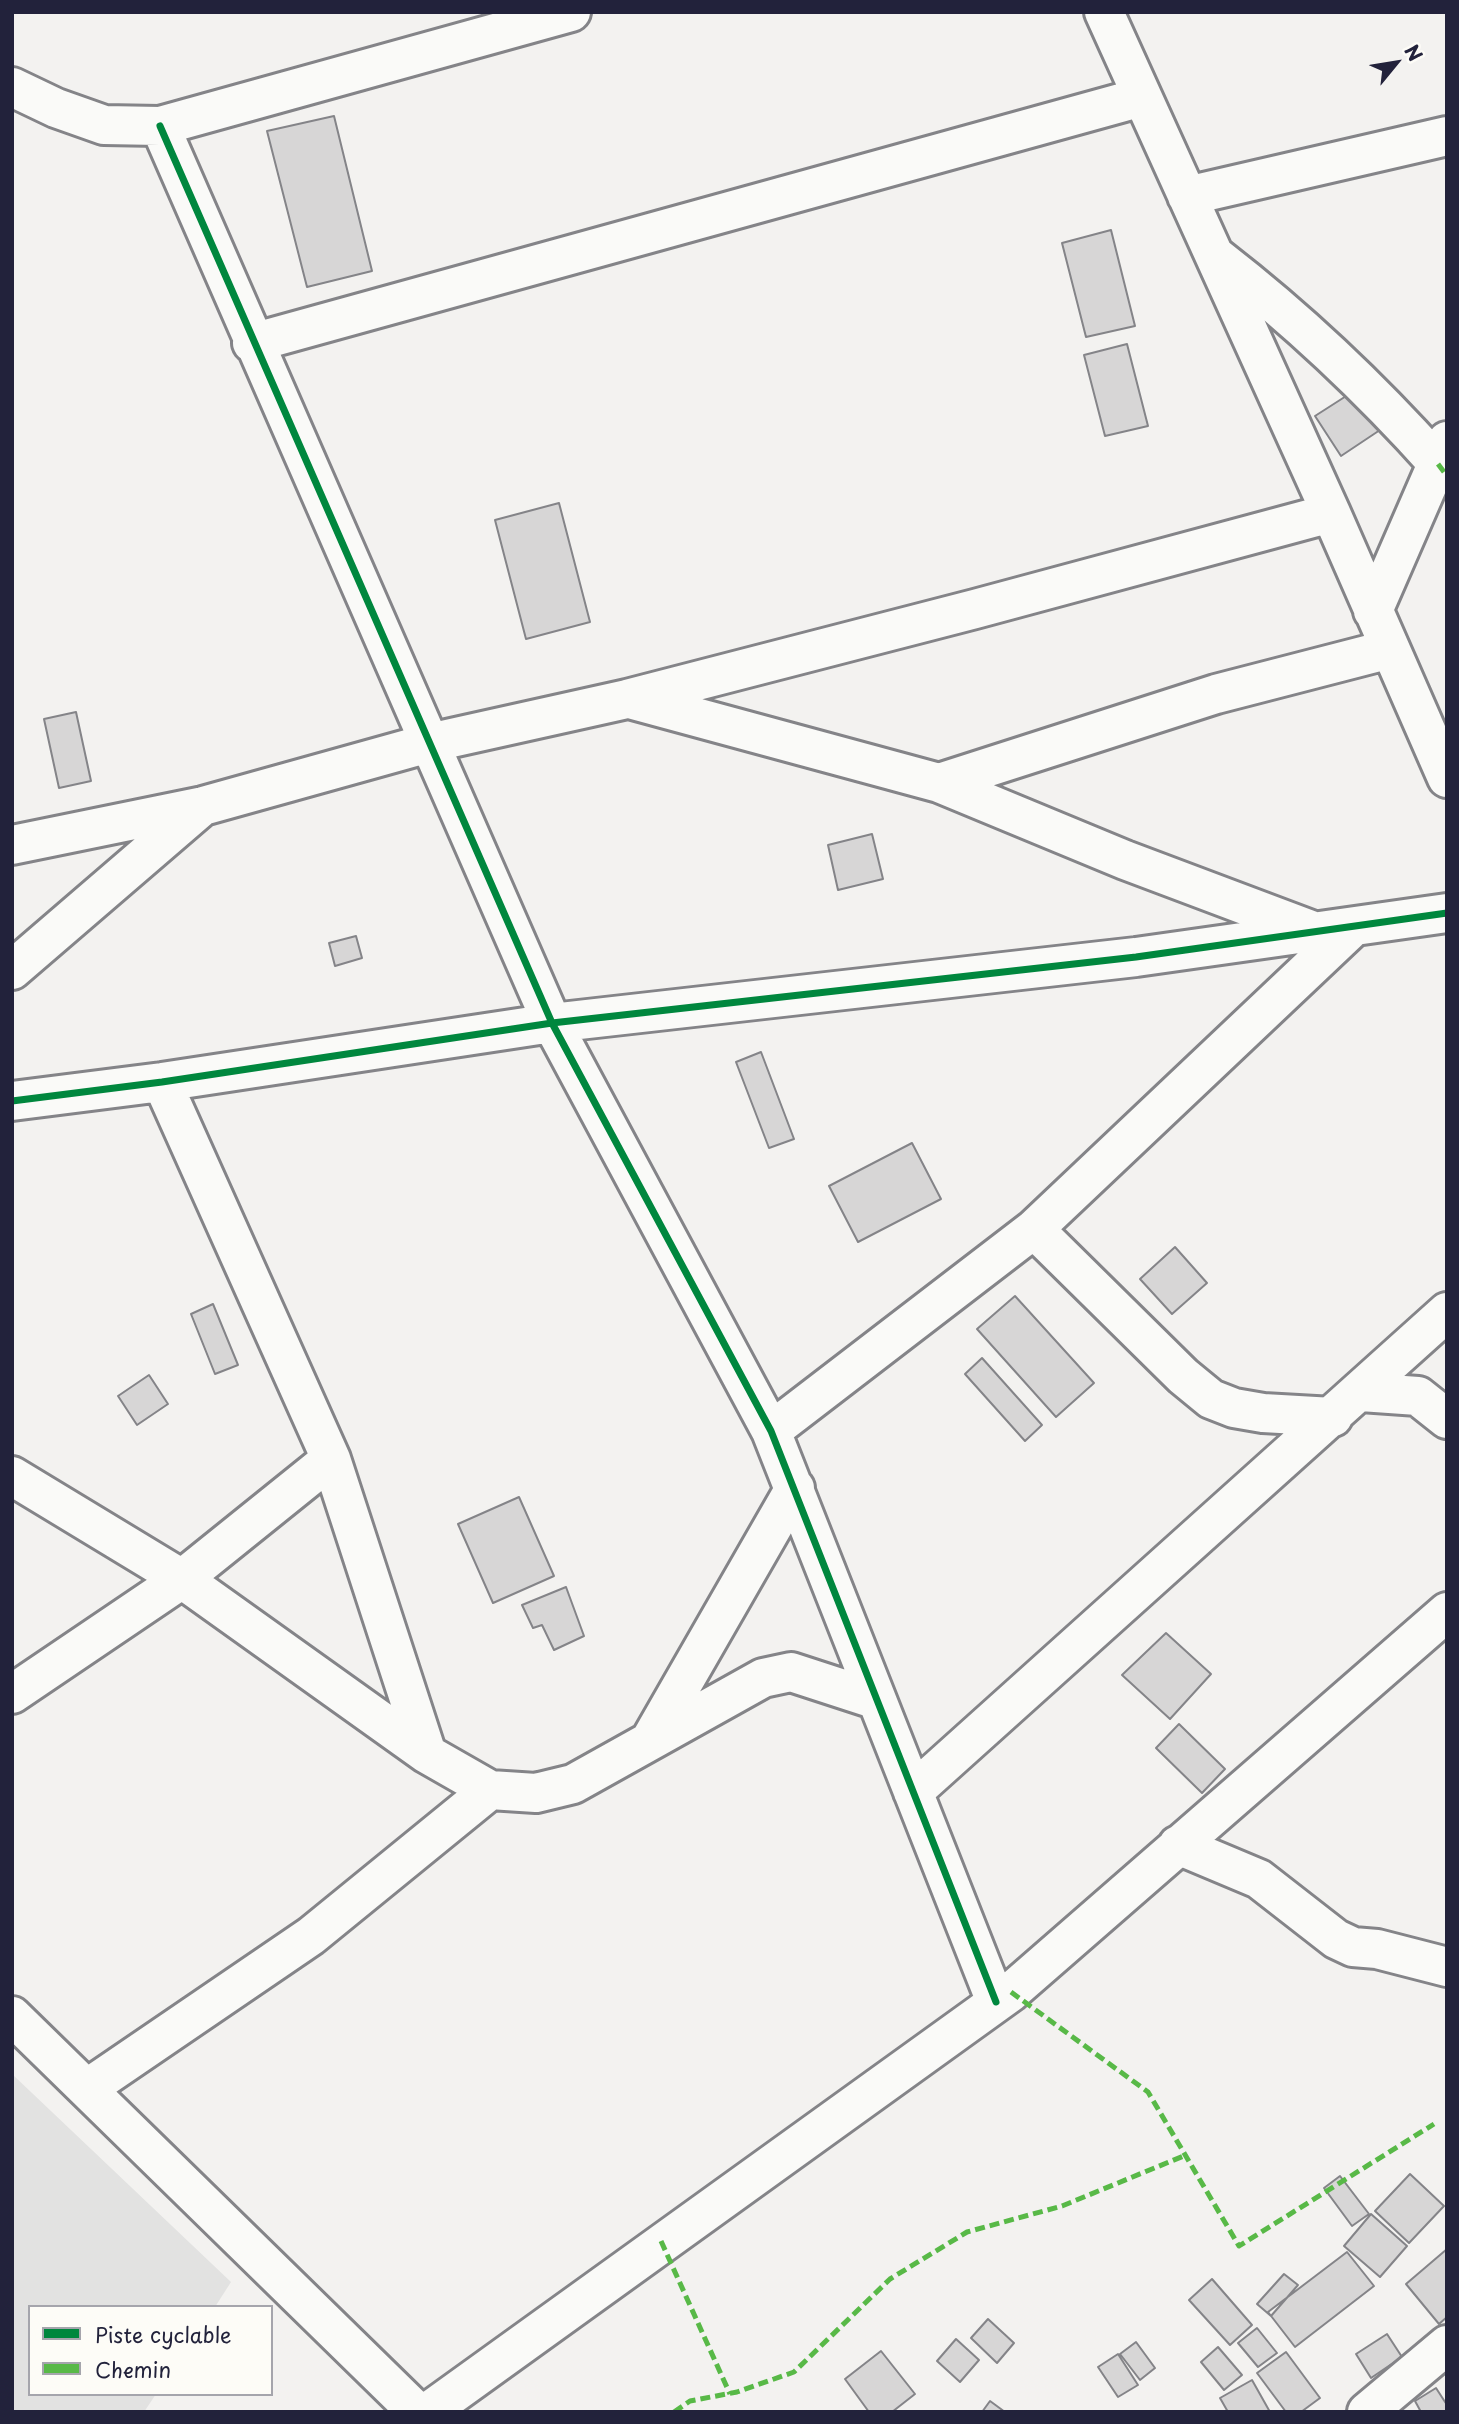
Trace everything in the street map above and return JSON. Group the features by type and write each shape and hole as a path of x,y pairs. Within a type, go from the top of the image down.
{"street":[{"path":"12,87 56,108 104,125 160,126 571,12"},
{"path":"1104,12 1331,513 1447,778"},
{"path":"252,343 1142,97"},
{"path":"160,126 252,343 552,1023 771,1431 874,1699 996,2002"},
{"path":"1186,197 1447,136"},
{"path":"1213,254 1288,313 1391,412 1442,453 1373,611"},
{"path":"12,845 203,806 429,743 627,699 975,610 1331,513"},
{"path":"939,783 1216,694 1390,649"},
{"path":"627,699 939,783 1125,860 1313,931"},
{"path":"12,970 203,806"},
{"path":"12,1101 162,1082 552,1023 1136,957 1313,931 1351,929 1447,913"},
{"path":"771,1431 1034,1228 1351,929"},
{"path":"162,1082 331,1459 427,1754"},
{"path":"1034,1228 1183,1376 1211,1399 1234,1408 1263,1413 1333,1418"},
{"path":"913,1792 1333,1418 1447,1312"},
{"path":"1361,1392 1418,1396 1447,1419"},
{"path":"12,1694 182,1579 331,1459"},
{"path":"12,1476 182,1579 427,1754 490,1790 536,1793 573,1784 623,1759 651,1739 763,1678 791,1672 874,1699"},
{"path":"651,1739 795,1488"},
{"path":"428,2412 996,2002 1447,1612"},
{"path":"88,2088 310,1936 490,1790"},
{"path":"1178,1845 1267,1884 1336,1939 1353,1947 1387,1951 1447,1967"},
{"path":"12,2016 416,2412"},
{"path":"1367,2412 1447,2345"}],"shaded area":[{"path":"12,2074 231,2282 216,2305 28,2305 28,2396 155,2396 144,2412 12,2412"}],"building":[{"path":"334,116 372,271 307,287 267,131"},
{"path":"1111,230 1135,326 1086,337 1062,243"},
{"path":"1127,344 1148,426 1105,436 1084,355"},
{"path":"1354,391 1380,430 1341,456 1315,416"},
{"path":"559,503 590,622 526,639 495,520"},
{"path":"76,712 91,781 59,788 44,719"},
{"path":"872,834 883,879 838,890 828,845"},
{"path":"356,936 362,958 335,966 329,943"},
{"path":"761,1052 794,1139 769,1148 736,1062"},
{"path":"912,1143 941,1199 858,1242 829,1186"},
{"path":"1175,1247 1207,1283 1172,1314 1140,1279"},
{"path":"1015,1296 1094,1383 1056,1417 977,1329"},
{"path":"213,1304 238,1365 215,1374 191,1314"},
{"path":"982,1358 1042,1425 1025,1441 965,1374"},
{"path":"149,1375 168,1404 137,1425 118,1396"},
{"path":"519,1497 554,1576 493,1603 458,1524"},
{"path":"566,1587 584,1636 554,1650 542,1625 533,1628 522,1605"},
{"path":"1166,1633 1211,1674 1170,1719 1122,1675"},
{"path":"1179,1724 1225,1769 1202,1793 1156,1748"},
{"path":"1410,2174 1444,2206 1409,2243 1375,2211"},
{"path":"1340,2176 1369,2214 1352,2226 1324,2188"},
{"path":"1371,2214 1407,2246 1380,2277 1344,2246"},
{"path":"1447,2249 1447,2317 1439,2324 1406,2284"},
{"path":"1347,2252 1374,2286 1295,2347 1268,2312"},
{"path":"1284,2274 1298,2285 1271,2316 1257,2304"},
{"path":"1212,2279 1252,2325 1230,2345 1189,2300"},
{"path":"988,2319 1014,2343 997,2363 971,2338"},
{"path":"1257,2328 1277,2353 1258,2367 1238,2343"},
{"path":"1387,2334 1402,2357 1371,2378 1356,2354"},
{"path":"956,2339 979,2360 960,2382 937,2361"},
{"path":"1136,2342 1155,2368 1140,2380 1120,2354"},
{"path":"1218,2347 1242,2375 1224,2390 1201,2362"},
{"path":"881,2351 915,2394 892,2412 869,2412 845,2379"},
{"path":"1286,2352 1320,2398 1301,2412 1286,2412 1257,2373"},
{"path":"1118,2354 1138,2385 1118,2397 1098,2367"},
{"path":"1252,2380 1270,2412 1228,2412 1220,2398"},
{"path":"1436,2388 1447,2405 1447,2412 1421,2412 1415,2401"},
{"path":"990,2401 1005,2412 982,2412"}],"marked path":[{"path":"1438,464 1447,476"},
{"path":"1011,1992 1148,2092 1239,2246 1434,2124"},
{"path":"674,2412 690,2401 737,2392 794,2372 890,2279 967,2232 1062,2206 1186,2155"},
{"path":"661,2241 730,2394"}],"cycle path":[{"path":"160,126 552,1023 771,1431 996,2002"},
{"path":"12,1101 162,1082 552,1023 1136,957 1447,913"}]}
